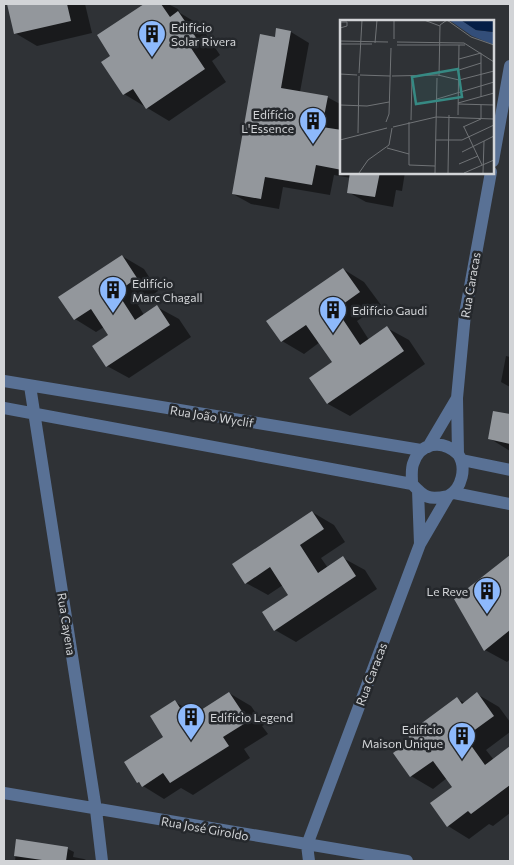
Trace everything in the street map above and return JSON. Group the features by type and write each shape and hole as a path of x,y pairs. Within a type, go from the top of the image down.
{"street":[{"path":"494,155 510,66"},
{"name":"Rua Caracas","path":"309,861 307,845 420,544 461,479 463,472 460,457 457,398 465,314 491,174"},
{"name":"Rua João Wyclif","path":"4,381 424,448 433,444 444,445 452,448 460,457 510,470"},
{"name":"Rua Cayena","path":"30,386 96,810 102,861"},
{"name":"Rua Caracas","path":"420,544 412,465 416,456 424,448 457,398"},
{"path":"4,408 415,487 431,498 451,494 510,504"},
{"name":"Rua José Giroldo","path":"4,793 408,861"}],"building":[{"path":"7,4 67,4 71,21 14,34"},
{"name":"Edifício Solar Rivera","path":"144,4 161,4 170,17 178,11 199,42 191,48 205,69 146,109 133,89 123,95 101,62 110,56 97,35"},
{"path":"276,28 291,31 281,88 328,96 322,127 340,130 340,170 316,165 312,185 265,177 261,199 232,194 260,34 275,37"},
{"path":"350,174 380,174 375,197 347,193"},
{"name":"Edifício Marc Chagall","path":"122,255 137,278 117,292 135,320 157,305 170,325 106,367 92,346 108,335 91,309 74,320 58,297"},
{"name":"Edifício Gaudi","path":"343,268 360,292 336,309 360,345 387,326 404,351 327,404 309,378 332,362 306,325 281,342 266,321"},
{"path":"493,411 510,414 510,444 488,439"},
{"path":"312,511 324,529 300,545 318,573 343,556 356,576 274,631 262,612 288,595 270,567 245,584 232,564"},
{"name":"Le Reve","path":"510,555 510,630 484,651 454,599"},
{"name":"Edifício Legend","path":"229,692 247,722 223,737 229,746 170,783 163,773 142,787 139,782 137,783 124,762 163,737 150,716 175,700 187,719"},
{"name":"Edificio Maison Unique","path":"477,692 494,716 465,737 485,765 510,746 510,785 471,814 468,811 447,827 430,803 452,787 433,761 410,777 393,753 411,740 407,734 457,697 462,704"},
{"path":"16,839 68,847 66,861 49,861 14,856"}],"place":[{"name":"Edifício Solar Rivera","path":"152,58"},
{"name":"Edifício L'Essence","path":"313,145"},
{"name":"Edifício Marc Chagall","path":"113,314"},
{"name":"Edifício Gaudi","path":"333,334"},
{"name":"Le Reve","path":"487,615"},
{"name":"Edifício Legend","path":"191,741"},
{"name":"Edificio Maison Unique","path":"462,760"}]}
